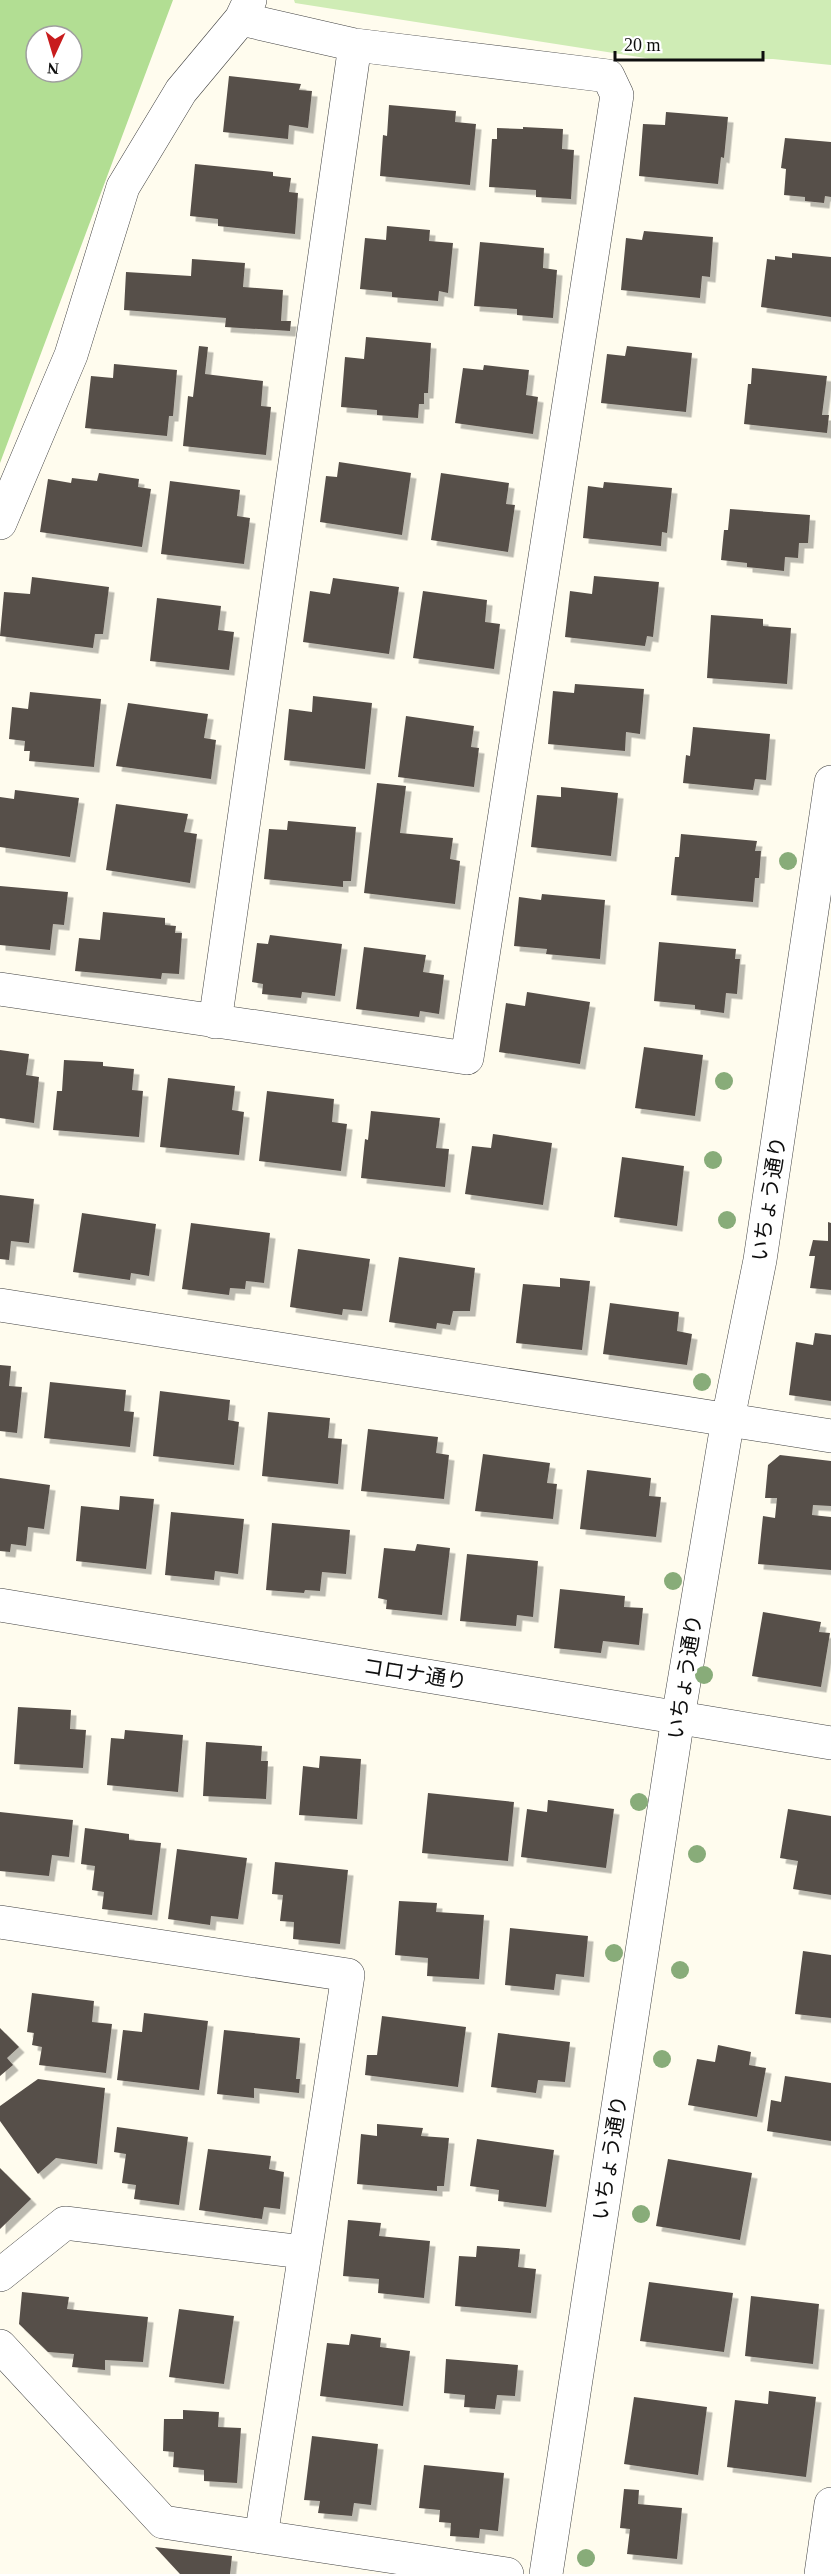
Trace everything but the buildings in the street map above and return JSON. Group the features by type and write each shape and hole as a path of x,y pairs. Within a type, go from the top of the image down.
{"street":[{"path":"0,523 71,355 123,187 181,91 245,10 355,45 608,76 616,95 467,1058 0,989"},
{"path":"215,1022 355,45"},
{"name":"いちょう通り","path":"546,2574 678,1718 728,1419 760,1260 831,782"},
{"path":"0,1305 831,1436"},
{"name":"コロナ通り","path":"0,1605 831,1743"},
{"path":"0,1922 348,1975 303,2252 261,2537"},
{"path":"0,2275 65,2223 303,2252"},
{"path":"0,2346 163,2522 507,2574"},
{"path":"821,2574 831,2504"}],"green space":[{"path":"0,0 173,0 0,463"},
{"path":"294,0 831,0 831,65 773,59 652,59 295,3"}]}
